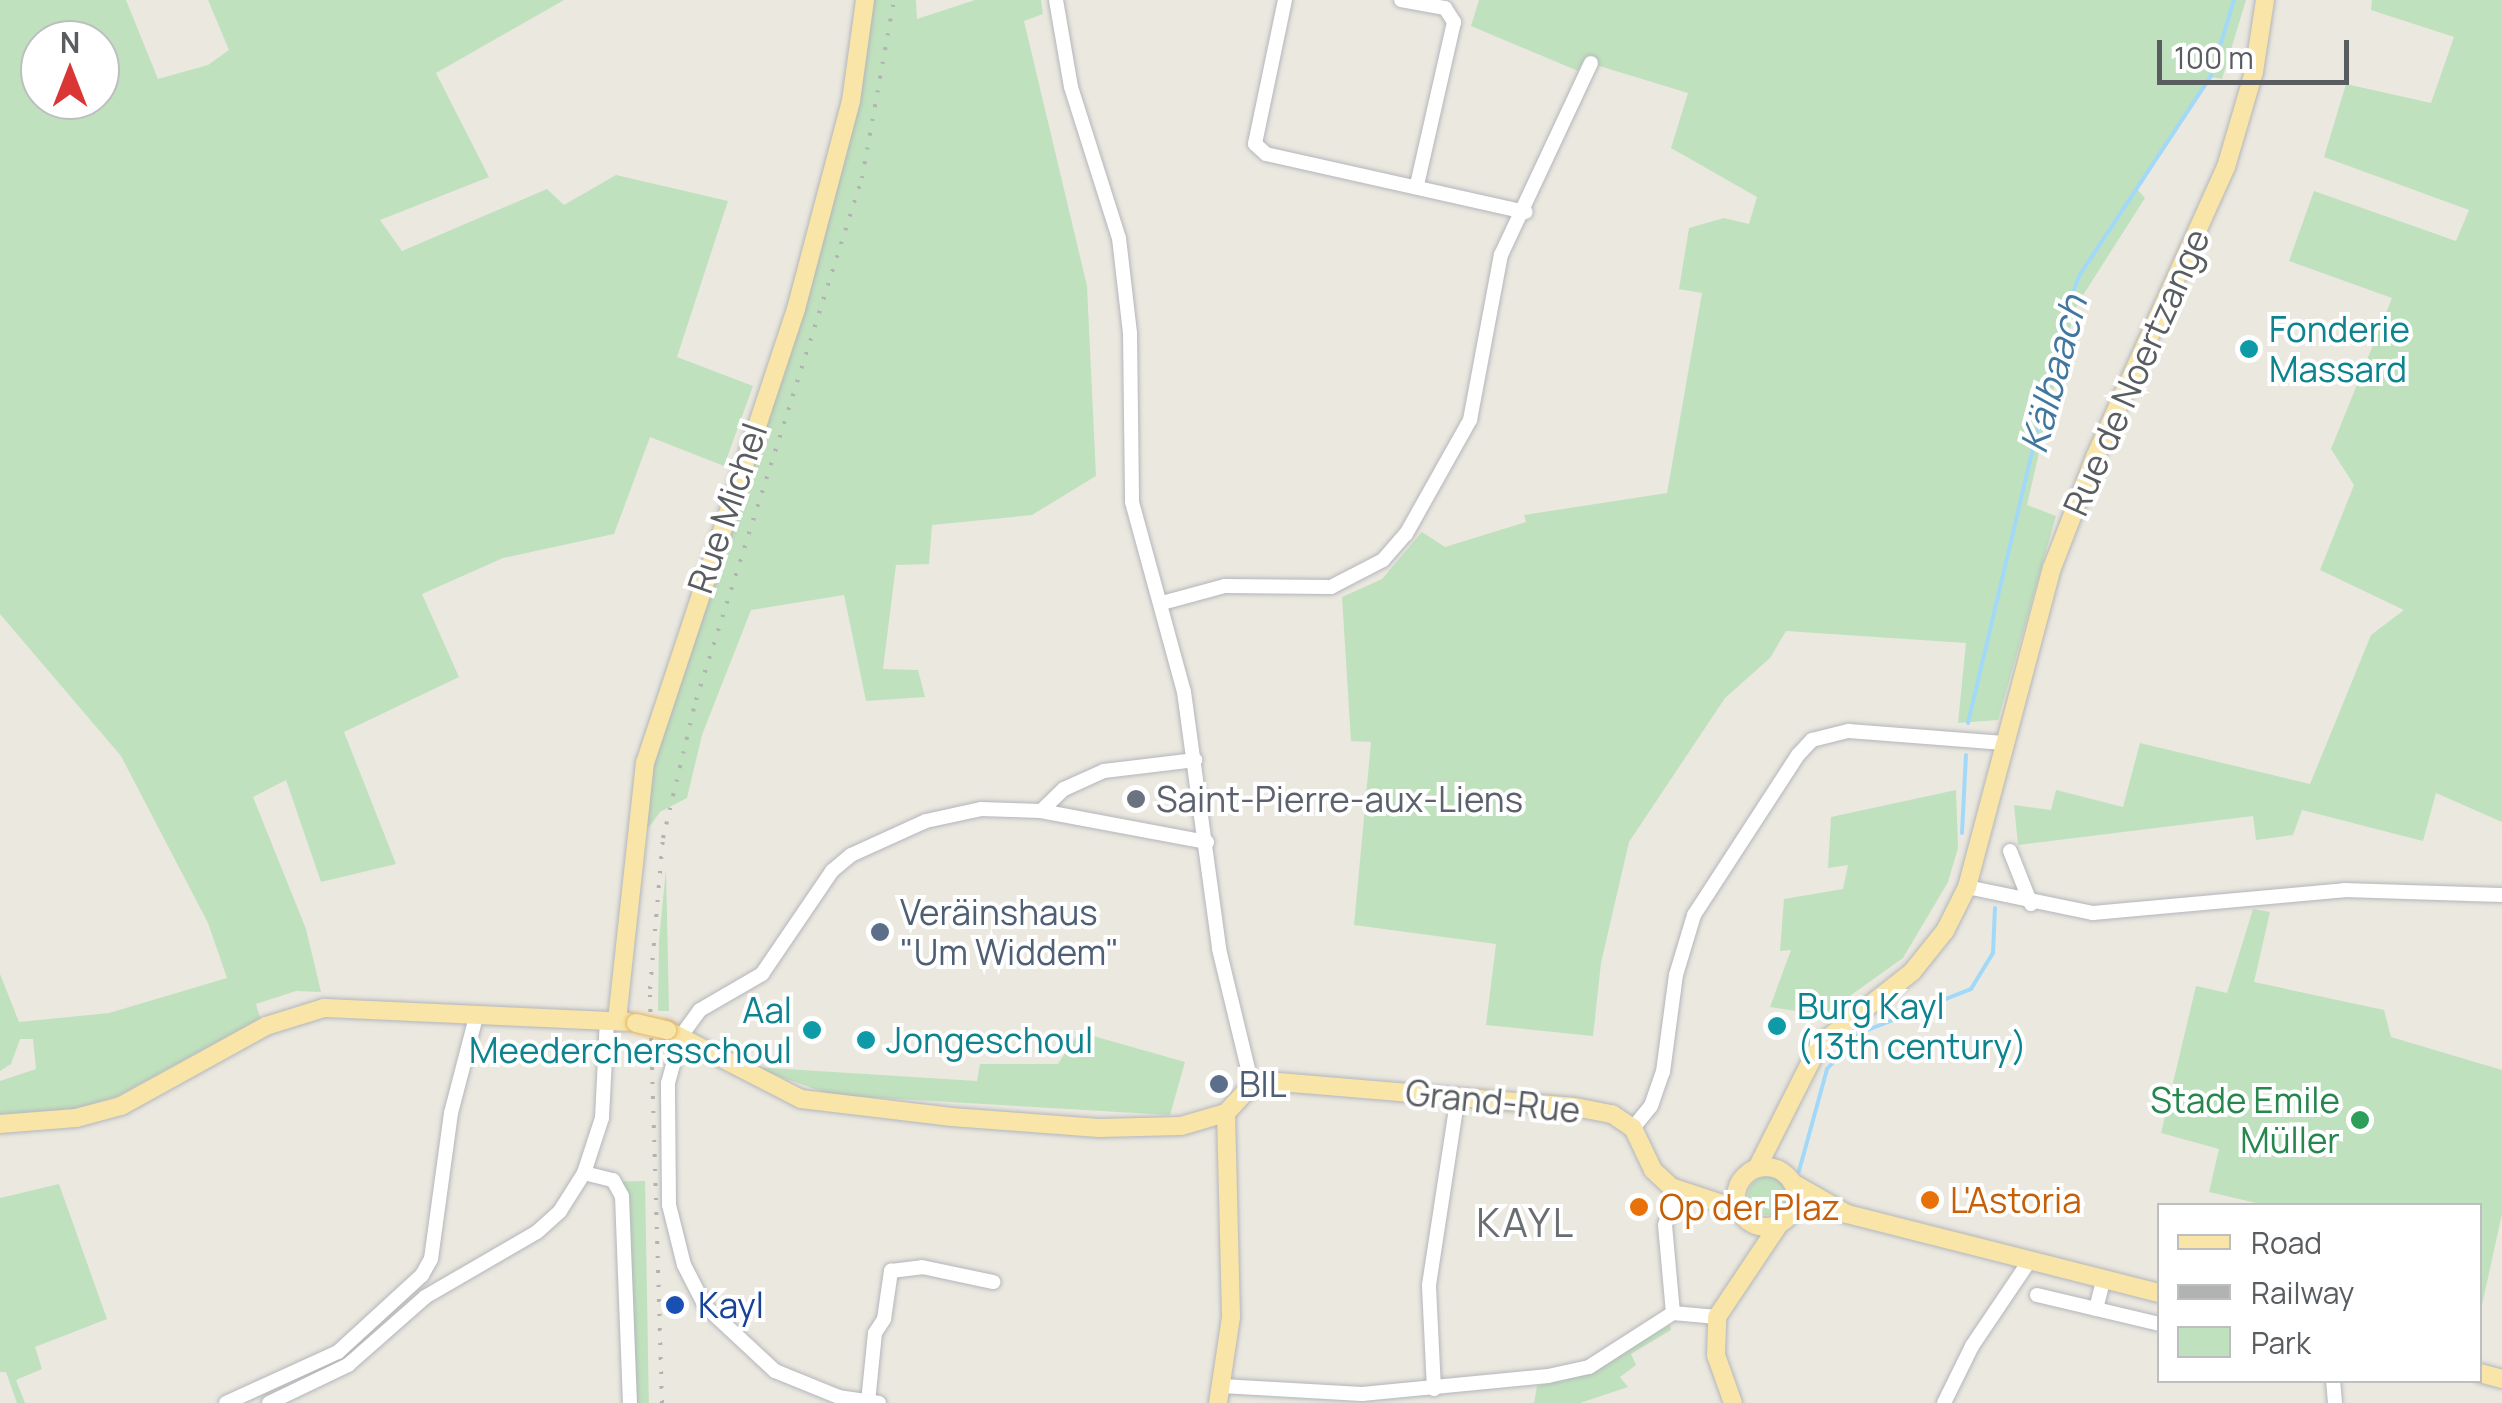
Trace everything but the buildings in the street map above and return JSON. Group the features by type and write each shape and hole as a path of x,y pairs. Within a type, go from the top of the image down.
{"main road":[{"name":"Rue Michel","path":"612,1020 645,763 796,309 851,101 865,0"},
{"name":"Rue de Noertzange","path":"1758,1168 1819,1045 1912,972 1946,931 1967,887 2004,743 2075,504 2236,137 2264,0"},
{"path":"0,1124 76,1118 121,1106 295,1014 352,1006 636,1022 674,1033 776,1090 827,1106 1099,1128 1181,1126 1226,1113 1252,1084"},
{"name":"Grand-Rue","path":"1252,1084 1458,1095 1575,1107 1612,1114 1633,1128"},
{"path":"1220,1395 1232,1271 1226,1113"},
{"path":"1733,1403 1716,1355 1717,1317 1785,1220 1790,1179 1784,1121"},
{"path":"1633,1128 1653,1170 1686,1193 1743,1215 1785,1220 1848,1214"},
{"path":"1686,1193 1740,1182 1758,1168 1790,1179 1848,1214 2157,1292"},
{"path":"1740,1182 1748,1270"}],"street":[{"path":"1056,0 1070,87 1118,238 1130,333 1132,502 1162,604 1195,760 1219,949 1252,1084"},
{"path":"1285,0 1255,144 1266,154 1526,212"},
{"path":"1401,0 1445,8 1454,22 1417,185"},
{"path":"1162,604 1225,586 1331,587 1383,560 1406,534 1458,450 1477,392 1500,255 1526,212 1591,63"},
{"path":"1633,1128 1651,1106 1662,1072 1676,975 1694,915 1798,754 1812,740 1849,731 2004,743"},
{"path":"1040,811 1064,789 1104,771 1195,760"},
{"path":"879,1403 775,1371 705,1306 684,1265 669,1205 668,1083 674,1033 700,1010 762,974 814,890 851,855 948,814 1040,811 1207,842"},
{"path":"2010,851 2031,904"},
{"path":"1967,887 2031,904 2093,913 2344,890 2502,895"},
{"path":"226,1403 338,1352 432,1259 451,1114 478,1013"},
{"path":"269,1403 348,1365 453,1277 537,1232 584,1173 602,1118 612,1020"},
{"path":"1434,1389 1429,1285 1458,1095"},
{"path":"584,1173 613,1180 622,1196 630,1403"},
{"path":"1673,1313 1668,1294 1665,1225 1686,1193"},
{"path":"432,1259 453,1277"},
{"path":"1944,1403 1972,1346 2030,1260"},
{"path":"868,1402 891,1271 922,1267 994,1282"},
{"path":"2096,1309 2104,1278"},
{"path":"2037,1295 2157,1323"},
{"path":"1220,1395 1434,1389 1589,1366 1673,1313 1717,1317"},
{"path":"2334,1383 2335,1403"}],"green space":[{"path":"0,0 126,0 158,79 208,65 229,50 208,0 564,0 436,73 489,177 380,220 402,251 547,189 564,205 616,175 728,201 677,357 753,386 724,466 650,437 614,534 503,558 422,594 459,677 344,732 396,864 321,882 286,780 253,797 306,929 321,992 296,991 256,1004 260,1018 118,1096 74,1109 0,1114 0,1081 36,1069 33,1039 20,1039 11,1064 0,1071 0,974 19,1022 109,1013 227,978 208,923 121,756 0,614"},
{"path":"870,0 916,0 917,19 975,0 1041,0 1043,14 1024,21 1087,286 1096,476 1032,515 932,525 929,564 896,565 883,669 918,670 925,697 866,701 844,595 751,610 702,735 687,798 660,812 649,827 642,823 648,773 764,424"},
{"path":"1479,0 2246,0 2222,79 2211,77 2137,189 2145,198 2078,303 2067,339 2075,343 2056,379 2027,505 2056,516 1998,720 1958,723 1966,643 1786,631 1770,658 1725,698 1629,842 1601,963 1593,1036 1486,1025 1496,944 1354,925 1371,742 1351,741 1342,597 1382,579 1422,532 1445,547 1526,522 1524,515 1667,493 1702,293 1679,289 1689,228 1724,218 1749,224 1757,197 1671,148 1688,93 1583,61 1578,71 1471,26"},
{"path":"2372,0 2502,0 2502,822 2436,793 2423,841 2302,810 2293,835 2256,840 2253,816 2018,845 2014,805 2051,810 2056,790 2123,807 2140,743 2310,784 2371,635 2404,610 2320,570 2354,485 2331,449 2392,298 2289,261 2314,191 2456,241 2469,210 2324,157 2346,84 2431,103 2454,37 2371,10"},
{"path":"1956,790 1958,848 1948,882 1903,958 1823,1015 1770,1007 1791,950 1780,951 1784,899 1843,889 1848,865 1828,868 1831,817"},
{"path":"666,869 669,1011 658,1011 659,940"},
{"path":"2253,909 2270,912 2254,982 2384,1010 2391,1037 2502,1070 2502,1214 2482,1305 2482,1203 2256,1203 2209,1192 2219,1149 2161,1133 2196,986 2227,993"},
{"path":"1079,1032 1185,1062 1170,1115 832,1095 753,1067 977,1081 980,1064 1058,1064"},
{"path":"1767,1177 1780,1183 1786,1196 1780,1209 1767,1215 1754,1209 1748,1196 1754,1183"},
{"path":"622,1181 645,1181 649,1403 626,1403"},
{"path":"59,1184 107,1319 35,1347 42,1369 16,1380 25,1403 17,1403 6,1372 0,1372 0,1198"},
{"path":"1670,1325 1671,1330 1631,1354 1636,1365 1620,1377 1628,1387 1580,1403 1534,1403 1537,1386 1589,1373"}],"waterway":[{"name":"Kälbaach","path":"1968,723 2065,313 2079,276 2211,76 2234,0"},
{"name":"Kälbaach","path":"1962,833 1966,755"},
{"name":"Kälbaach","path":"1799,1171 1827,1069 1860,1033 1971,989 1993,953 1995,908"}],"railway":[{"path":"662,1403 650,989 663,838 696,700 862,178 894,0"}],"place":[{"name":"Fonderie Massard","path":"2249,349"},
{"name":"Saint-Pierre-aux-Liens","path":"1136,799"},
{"name":"Veräinshaus \"Um Widdem\"","path":"880,932"},
{"name":"Burg Kayl (13th century)","path":"1777,1026"},
{"name":"Aal Meederchersschoul","path":"812,1030"},
{"name":"Jongeschoul","path":"866,1040"},
{"name":"BIL","path":"1219,1084"},
{"name":"Stade Emile Müller","path":"2360,1120"},
{"name":"L'Astoria","path":"1930,1200"},
{"name":"Op der Plaz","path":"1639,1207"},
{"name":"Kayl","path":"675,1305"}],"district":[{"name":"KAYL","path":"1526,1222"}]}
